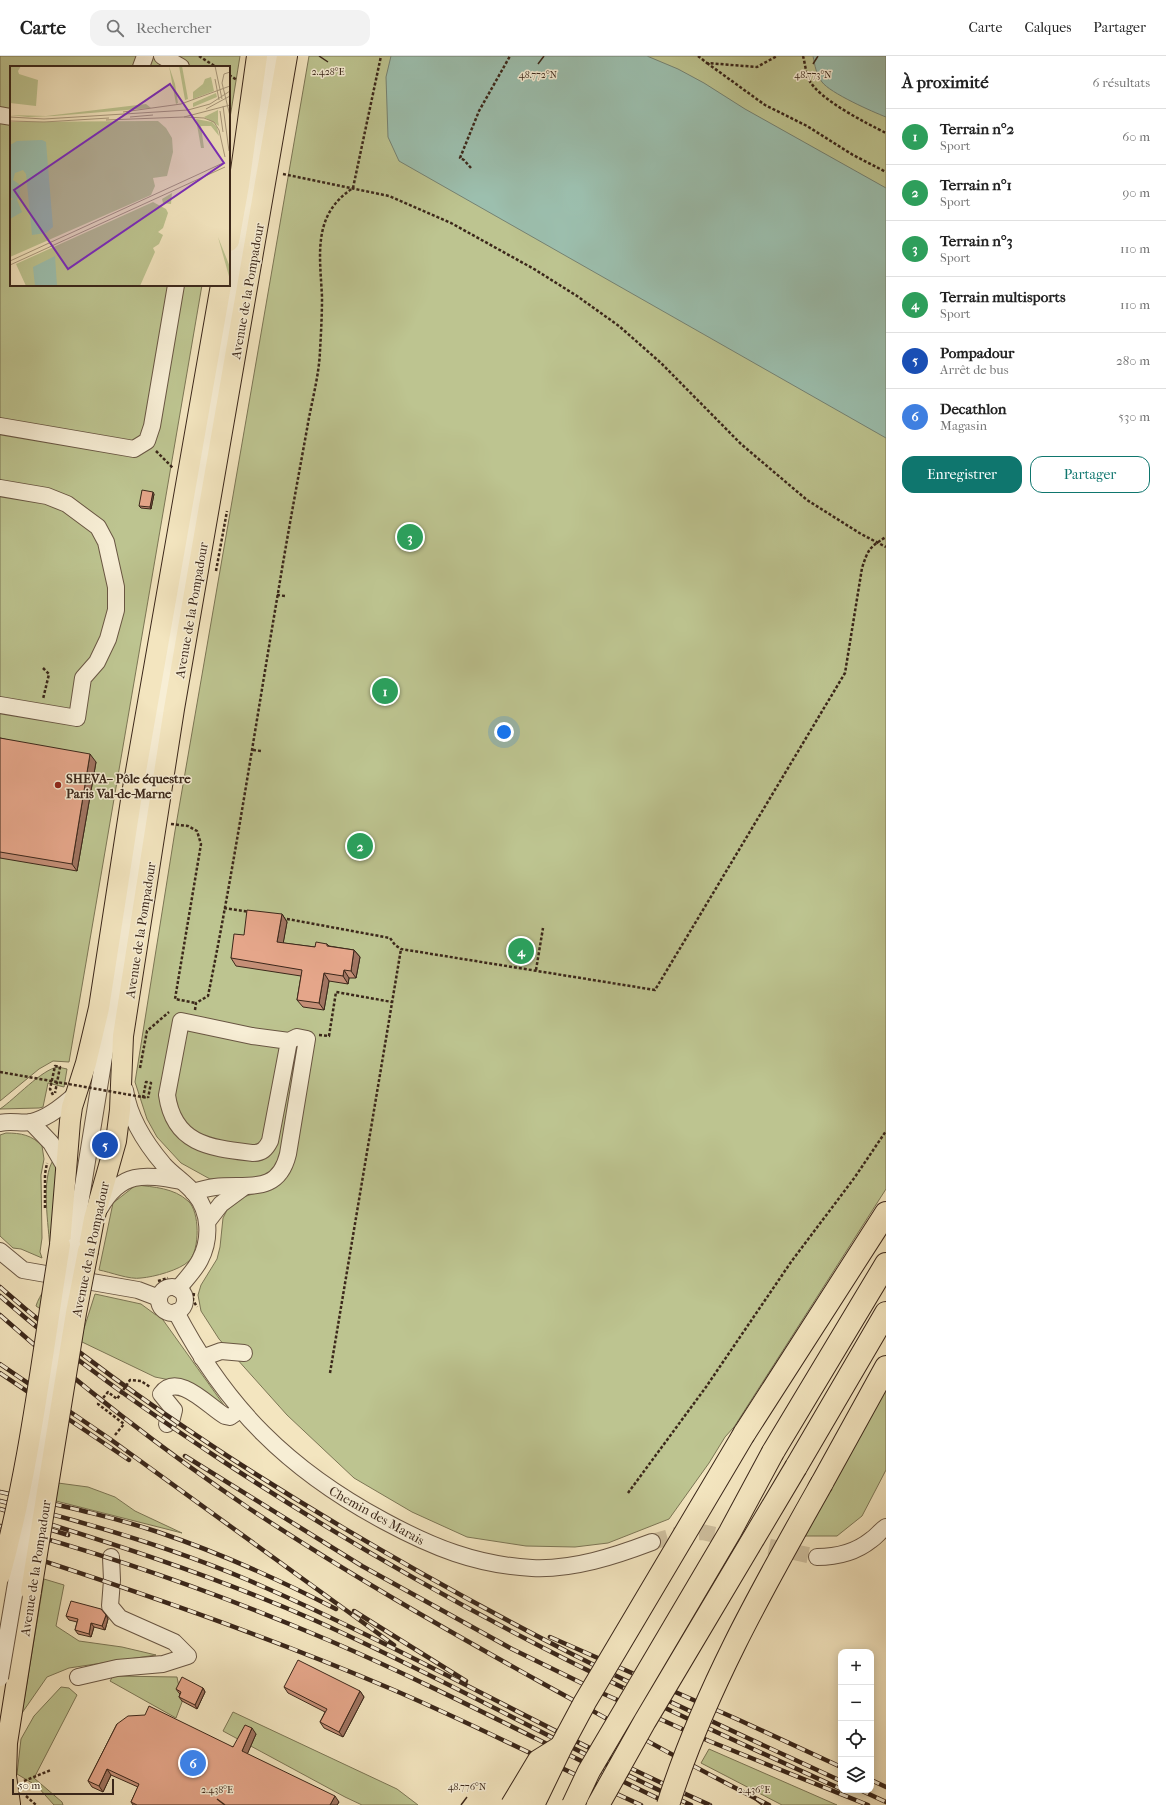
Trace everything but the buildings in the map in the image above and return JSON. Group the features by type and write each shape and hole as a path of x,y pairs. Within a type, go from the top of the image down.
{"highway":[{"path":"533,1805 562,1745 616,1649 744,1434 886,1213"},
{"path":"573,1805 593,1764 730,1532 773,1452 886,1264"},
{"path":"598,1805 623,1759 886,1313"},
{"path":"668,1805 698,1725 728,1657 886,1367"},
{"path":"611,1805 623,1759"}],"main road":[{"name":"Avenue de la Pompadour","path":"230,235 239,185 257,56"},
{"name":"Avenue de la Pompadour","path":"0,1575 10,1540 30,1434 49,1308 73,1248 94,1219 116,1141 120,1110 130,1071 123,1036 174,709 287,56"},
{"name":"Avenue de la Pompadour","path":"7,1803 7,1743 76,1313 73,1248 54,1209 56,1164 86,1063 99,1008 133,786 221,286"},
{"path":"511,1805 538,1760 562,1745"}],"street":[{"path":"141,66 145,56"},
{"name":"Avenue de la Pompadour","path":"0,1678 73,1248 186,555 273,56"},
{"path":"165,57 179,66"},
{"path":"0,115 10,117"},
{"path":"0,426 134,449 147,441 152,426 176,286"},
{"path":"0,488 47,496 67,504 98,527 106,542 116,587 116,610 108,639 97,662 83,678 77,718 0,705"},
{"path":"94,1219 107,1196 120,1185 133,1178 154,1176 188,1187 244,1187 255,1186 273,1180 281,1172 286,1162 307,1039 297,1037 289,1041 181,1021 167,1095 171,1115 179,1126 197,1141 213,1148 258,1153 266,1148 270,1141 289,1041"},
{"path":"130,1071 126,1101 134,1119 150,1148 165,1166 188,1187 201,1202 207,1222 207,1236 200,1260 178,1289"},
{"path":"0,1123 19,1121 31,1122 54,1112 76,1094"},
{"path":"31,1122 51,1143 56,1164"},
{"path":"207,1222 221,1204 244,1187"},
{"path":"0,1250 23,1270 138,1290 160,1298"},
{"path":"166,1289 178,1289 183,1294 185,1301 182,1308 176,1312 165,1311 160,1306 161,1295 166,1289"},
{"name":"Chemin des Marais","path":"176,1312 202,1358 240,1410 268,1438 322,1485 356,1506 395,1527 445,1551 489,1562 533,1568 578,1564 615,1556 652,1542"},
{"path":"202,1358 220,1351 244,1353"},
{"path":"167,1424 172,1418 174,1410 161,1394 170,1386 175,1386 195,1394 225,1416 230,1417 240,1410"},
{"path":"817,1557 839,1555 854,1550 871,1540 885,1526"},
{"path":"78,1677 117,1668 162,1664 188,1656 174,1642 120,1618 110,1606 112,1580 111,1557"}],"path":[{"path":"199,56 214,66"},
{"path":"168,823 188,826 197,831 201,844 175,999 196,1003 208,996 253,750 277,595 320,354 322,298 319,254 321,231 331,209 341,196 353,188 381,56"},
{"path":"472,168 460,158 479,111 510,56"},
{"path":"698,56 765,105 807,126 853,155 886,172"},
{"path":"707,63 757,67 777,56"},
{"path":"803,56 809,80 815,88 843,110 886,133"},
{"path":"282,174 389,196 451,223 534,269 577,296 619,326 661,364 704,408 767,468 807,500 876,543 886,547"},
{"path":"147,441 166,463 175,469"},
{"path":"277,917 390,938 395,945 401,949 655,990 845,673 862,568 867,552 876,543 886,537"},
{"path":"277,595 285,596"},
{"path":"41,712 49,674 43,668"},
{"path":"253,750 261,751"},
{"path":"224,908 254,913"},
{"path":"536,970 543,928"},
{"path":"330,1374 401,949"},
{"path":"307,1039 312,1034 328,1036 336,992 392,1002"},
{"path":"194,1024 196,1003"},
{"path":"130,1071 147,1030 170,1011"},
{"path":"50,1089 55,1066 60,1067 56,1088"},
{"path":"0,1072 57,1082 148,1098 151,1083 146,1082 142,1100"},
{"path":"628,1493 706,1387 791,1262 855,1177 886,1131"},
{"path":"54,1209 45,1174 56,1164"},
{"path":"115,1435 124,1424 98,1404 108,1392 117,1399 130,1380 141,1381 161,1394"},
{"path":"24,1781 50,1770"}],"green space":[{"name":"SHEVA– Pôle équestre Paris Val-de-Marne","path":"0,56 240,56 230,118 230,66 10,66 10,286 202,286 69,1062 53,1061 39,1069 0,1101"},
{"path":"309,56 886,56 886,1189 734,1427 725,1437 709,1463 669,1519 608,1543 575,1547 526,1546 467,1537 412,1512 354,1478 287,1415 219,1339 201,1311 198,1295 201,1285 217,1259 220,1247 223,1218 227,1210 243,1197 256,1193 254,1179 210,1179 181,1163 157,1137 147,1119 135,1082 175,831"},
{"path":"58,1067 67,1069 64,1087 48,1083 43,1107 0,1109 44,1073"},
{"path":"6,1133 26,1135 34,1139 42,1146 44,1159 41,1175 42,1238 40,1252 42,1258 21,1249 13,1248 0,1236 0,1135"},
{"path":"54,1159 59,1177 52,1251 42,1310 36,1306 45,1286 49,1264 50,1254 46,1190 47,1178"},
{"path":"136,1185 164,1189 176,1193 188,1201 195,1213 197,1240 193,1256 189,1261 180,1267 160,1275 136,1278 99,1270 113,1203"},
{"path":"95,1294 141,1304 156,1315 158,1313 226,1408 185,1383 155,1377 80,1341"},
{"path":"886,1383 886,1470 862,1516 837,1536 801,1536"},
{"path":"58,1483 88,1487 115,1497 135,1511 182,1533 56,1501"},
{"path":"44,1579 64,1585 56,1626 79,1641 122,1647 156,1655 69,1668 47,1677 22,1713"},
{"path":"113,1676 177,1677 182,1702 176,1718 110,1681"},
{"path":"61,1687 69,1688 77,1695 34,1778 62,1802 63,1805 54,1805 37,1786 17,1774 21,1739 34,1716"},
{"path":"233,1712 397,1789 418,1805 362,1805 345,1797 223,1731"},
{"path":"709,1749 837,1805 782,1805 701,1763"}],"shaded area":[{"path":"391,56 647,56 678,69 704,83 745,109 886,188 886,438 399,161 388,137 386,77"},
{"path":"813,56 886,56 886,117 852,102 822,82 818,76"}],"tunnel":[{"path":"652,1542 684,1533 702,1532 817,1557"}],"railway":[{"path":"0,1287 83,1355 141,1397 229,1457 354,1534 483,1607 603,1670 838,1780"},
{"path":"0,1296 80,1361 164,1421 221,1460 373,1555 451,1599 568,1661 763,1754 838,1788"},
{"path":"0,1315 60,1367 153,1440 218,1487 286,1532 394,1599 542,1683 712,1776 769,1805"},
{"path":"0,1364 110,1439 394,1645"},
{"path":"0,1373 129,1460"},
{"path":"185,1456 362,1566 512,1649 604,1694 709,1741 868,1805"},
{"path":"0,1492 100,1515 158,1532 248,1567 336,1609"},
{"path":"0,1501 63,1517 126,1536 187,1556 248,1580 365,1634 594,1750 710,1805"},
{"path":"0,1509 198,1574 237,1588 314,1620 409,1665 596,1760 691,1805"},
{"path":"32,1524 68,1535"},
{"path":"0,1526 125,1563 288,1623 415,1679 672,1805"},
{"path":"0,1547 196,1613 341,1668 452,1716 641,1805"},
{"path":"0,1554 18,1559"},
{"path":"354,1611 466,1681"},
{"path":"550,1637 739,1720 838,1766"},
{"path":"874,1781 886,1787"},
{"path":"866,1793 886,1802"}],"place":[{"name":"Terrain n°3","path":"410,537"},
{"name":"Terrain n°2","path":"385,691"},
{"name":"SHEVA– Pôle équestre Paris Val-de-Marne","path":"58,785"},
{"name":"Terrain n°1","path":"360,846"},
{"name":"Terrain multisports","path":"521,951"},
{"name":"Pompadour","path":"105,1145"},
{"name":"Decathlon","path":"193,1763"}]}
